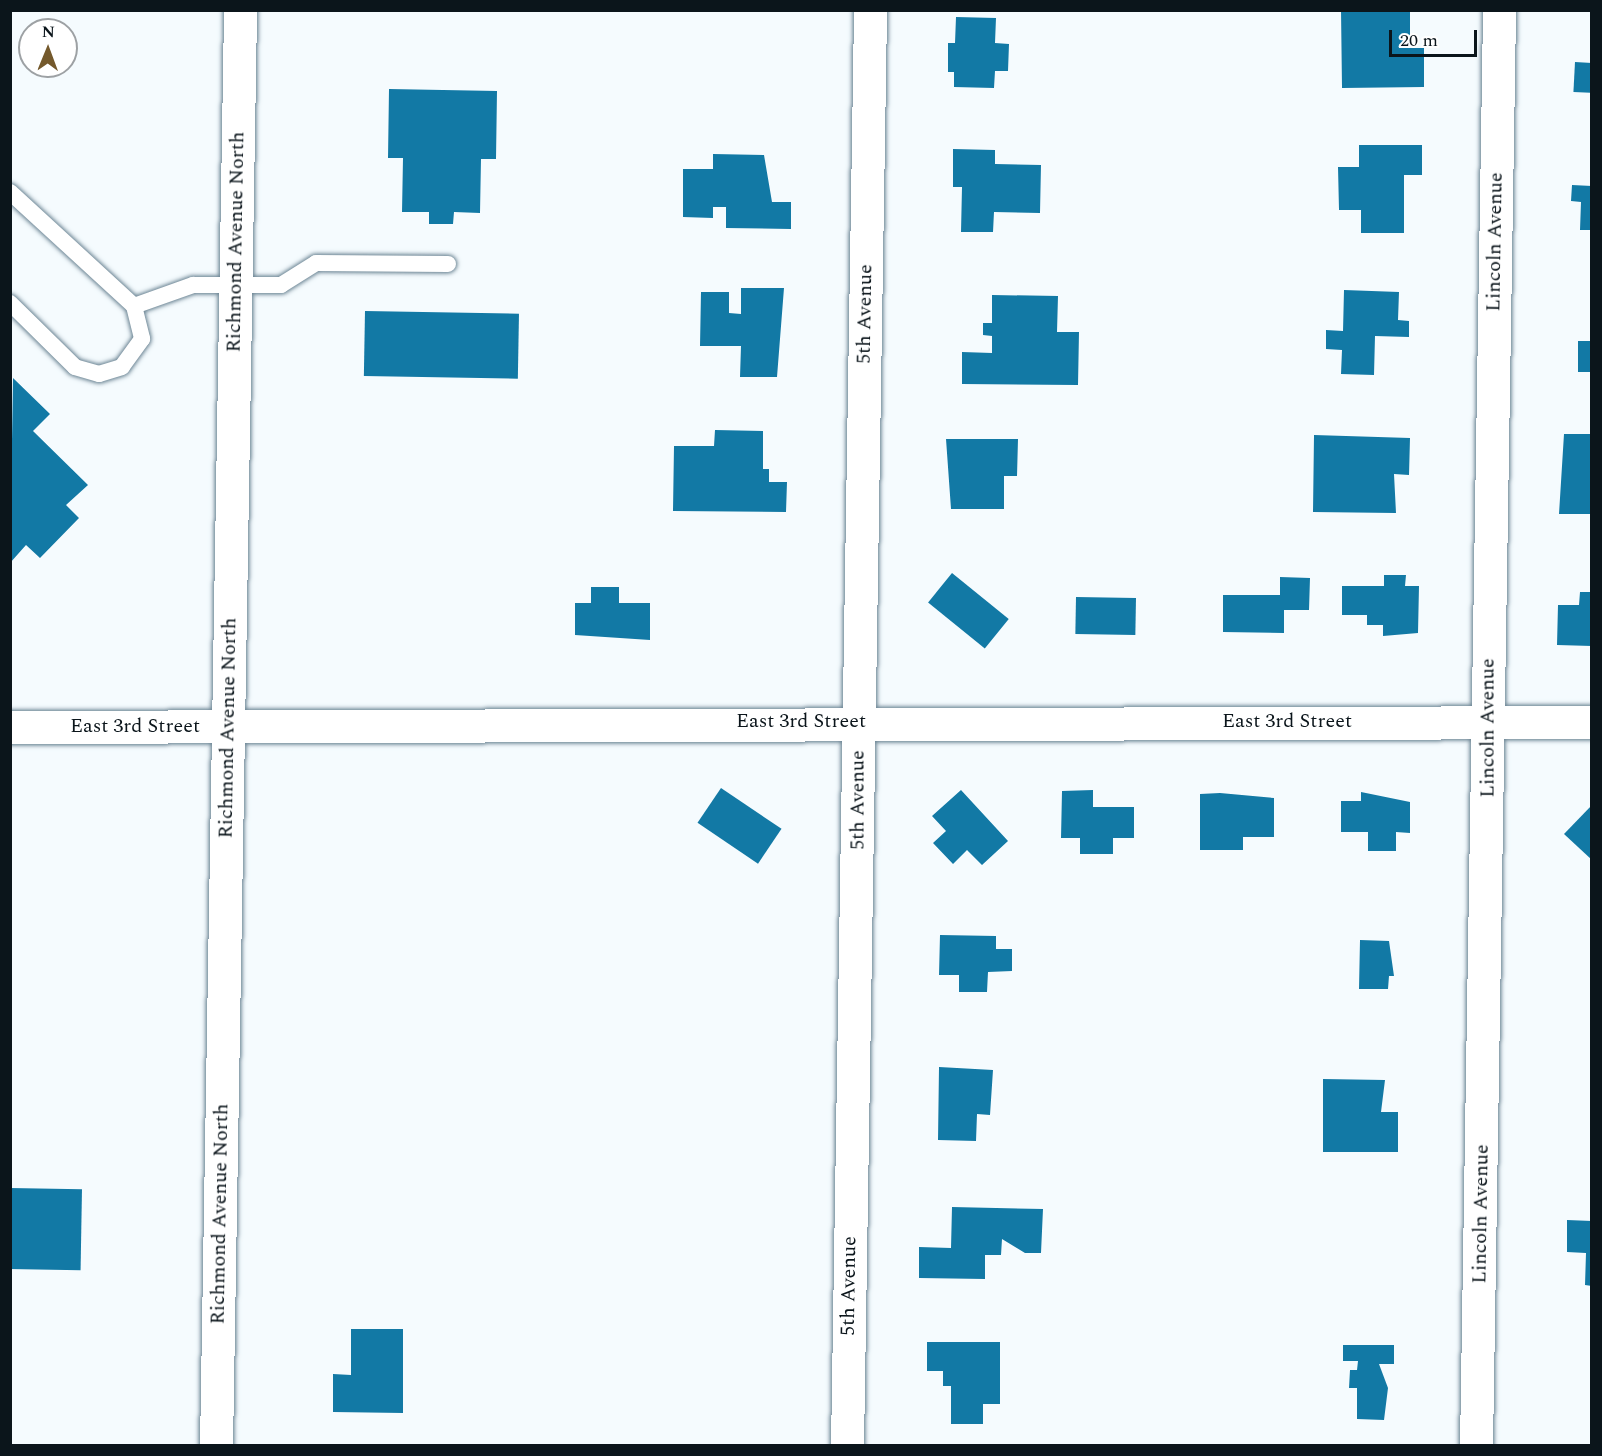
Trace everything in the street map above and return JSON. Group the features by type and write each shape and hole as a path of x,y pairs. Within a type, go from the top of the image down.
{"street":[{"name":"Richmond Avenue North","path":"216,1446 240,10"},
{"name":"5th Avenue","path":"847,1446 870,10"},
{"name":"Lincoln Avenue","path":"1476,1446 1499,10"},
{"name":"East 3rd Street","path":"10,727 858,721 1592,722"}],"lane":[{"path":"10,192 134,306 142,339 122,368 99,374 75,367 10,303"},
{"path":"134,306 194,285 281,285 316,263 448,264"}],"building":[{"path":"1341,10 1410,10 1410,48 1424,48 1424,87 1342,88"},
{"path":"956,17 996,18 995,43 1009,44 1008,71 995,71 994,88 954,87 954,72 948,72 948,43 955,43"},
{"path":"1575,62 1592,63 1590,93 1573,92"},
{"path":"389,89 497,91 496,159 481,159 480,213 454,212 453,224 429,224 429,212 402,212 403,158 388,158"},
{"path":"1359,145 1422,145 1422,175 1404,175 1404,233 1361,233 1361,210 1339,210 1338,167 1359,167"},
{"path":"953,149 995,150 995,164 1041,165 1040,213 994,212 993,232 961,232 962,187 953,187"},
{"path":"713,154 764,155 772,202 791,202 791,229 726,228 726,207 713,207 713,218 683,217 683,169 713,169"},
{"path":"1572,185 1592,186 1592,230 1580,230 1581,202 1571,201"},
{"path":"741,288 784,288 777,377 740,377 741,346 700,346 701,292 729,292 729,313 741,314"},
{"path":"1344,290 1399,292 1398,320 1409,321 1409,337 1375,336 1374,375 1341,374 1342,350 1326,349 1326,330 1343,331"},
{"path":"992,295 1058,296 1057,332 1079,332 1078,385 962,384 962,352 992,353 992,336 983,335 983,323 992,323"},
{"path":"365,311 519,314 518,379 364,376"},
{"path":"1578,341 1592,341 1592,372 1578,372"},
{"path":"13,378 50,414 33,431 88,485 66,505 79,518 40,558 26,545 10,563"},
{"path":"715,430 763,431 763,469 769,469 769,482 787,482 786,512 673,511 674,446 714,446"},
{"path":"1564,434 1592,434 1592,514 1559,514"},
{"path":"1314,435 1410,438 1409,475 1394,474 1396,513 1313,512"},
{"path":"946,439 1018,439 1017,476 1004,476 1004,509 951,509"},
{"path":"952,573 1009,619 985,648 928,603"},
{"path":"1384,575 1406,575 1405,586 1419,586 1418,633 1383,636 1383,625 1367,625 1367,615 1342,615 1342,586 1384,586"},
{"path":"1280,577 1310,578 1309,610 1284,610 1284,633 1223,632 1223,595 1280,595"},
{"path":"591,587 619,587 619,603 650,603 650,640 575,635 575,603 591,603"},
{"path":"1580,592 1592,592 1592,646 1557,645 1558,605 1579,605"},
{"path":"1076,597 1136,598 1135,635 1075,634"},
{"path":"721,788 782,829 758,864 698,823"},
{"path":"961,790 1008,841 982,865 967,850 953,864 933,843 946,831 932,816"},
{"path":"1093,790 1093,807 1134,807 1134,838 1113,838 1113,854 1080,854 1080,838 1061,838 1062,791"},
{"path":"1361,792 1410,802 1410,833 1396,832 1396,851 1368,851 1368,832 1341,832 1341,801 1361,801"},
{"path":"1220,793 1274,798 1274,837 1243,837 1243,850 1200,850 1200,794"},
{"path":"1592,805 1592,860 1564,834"},
{"path":"940,935 996,936 996,949 1012,949 1012,971 988,972 987,992 959,992 959,975 939,975"},
{"path":"1360,940 1389,941 1394,976 1389,976 1388,989 1359,989"},
{"path":"939,1067 993,1070 990,1115 977,1114 976,1141 938,1140"},
{"path":"1323,1079 1385,1080 1381,1112 1398,1112 1398,1152 1323,1152"},
{"path":"10,1188 82,1189 81,1270 10,1269"},
{"path":"952,1207 1043,1209 1041,1253 1025,1253 1002,1239 1001,1255 985,1255 985,1279 919,1278 919,1247 951,1248"},
{"path":"1567,1220 1592,1221 1592,1286 1585,1285 1586,1253 1567,1252"},
{"path":"351,1329 403,1329 403,1413 333,1412 333,1374 351,1375"},
{"path":"927,1342 1000,1342 1000,1404 983,1404 983,1424 951,1424 951,1386 943,1386 943,1371 927,1371"},
{"path":"1343,1345 1394,1345 1394,1364 1379,1364 1388,1388 1384,1420 1357,1419 1357,1388 1349,1388 1350,1370 1357,1370 1358,1361 1343,1361"}]}
